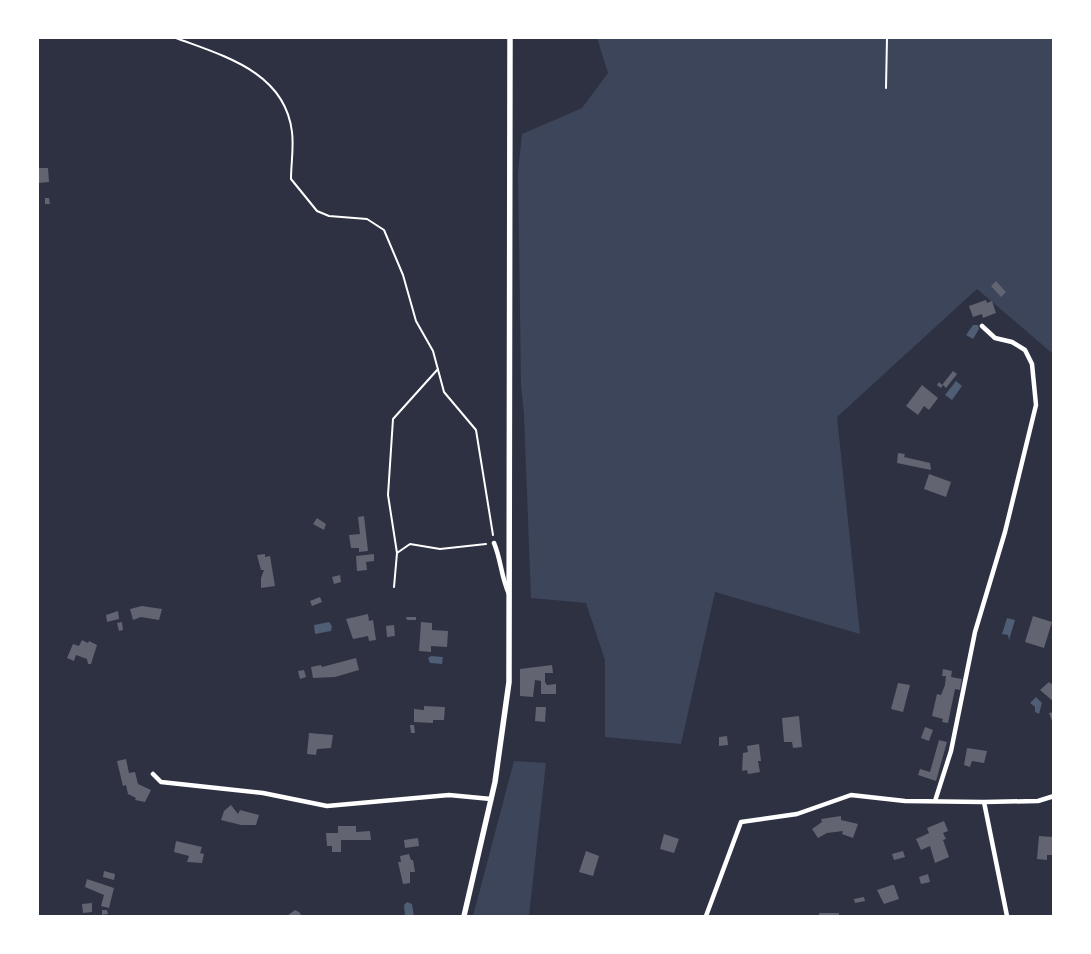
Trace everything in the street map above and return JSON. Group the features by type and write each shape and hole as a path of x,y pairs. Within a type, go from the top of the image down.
{"main road":[{"path":"464,916 491,799 506,712 510,597 510,38"}],"street":[{"path":"935,802 952,751 975,632 1005,532 1036,405 1032,364 1025,350 1012,342 995,338 982,326"},
{"path":"494,542 503,581 510,597"},
{"path":"153,774 161,782 263,793 327,806 449,794 491,799"},
{"path":"706,916 741,822 798,814 851,796 935,802 1038,801 1054,796"},
{"path":"984,802 1007,916"}],"path":[{"path":"176,38 241,62 268,84 283,102 292,132 291,179 318,211 329,216 368,219 384,230 403,275 416,320 432,350 444,392 476,430 494,542 460,548 440,549 410,544 397,553"},
{"path":"886,88 887,38"},
{"path":"394,588 397,553 388,495 393,419 438,369"}],"shaded area":[{"path":"597,38 1053,38 1053,354 977,289 837,417 860,634 715,592 681,744 605,737 605,660 586,603 531,598 524,415 521,384 518,172 522,134 582,108 608,73"},
{"path":"973,325 978,325 979,329 973,339 966,335"},
{"path":"956,381 962,386 952,400 945,395"},
{"path":"1007,618 1015,620 1009,640 1008,635 1002,634"},
{"path":"329,622 332,626 331,631 315,634 314,625"},
{"path":"431,656 443,657 442,664 430,663 428,658"},
{"path":"1036,697 1042,703 1039,714 1035,712 1035,707 1030,703"},
{"path":"514,761 546,763 529,916 473,916"},
{"path":"407,902 412,904 414,916 405,916 404,905"}],"building":[{"path":"38,168 48,168 49,182 38,183"},
{"path":"45,198 49,198 50,204 45,204"},
{"path":"996,281 1006,292 1001,297 991,286"},
{"path":"986,300 987,303 992,301 996,313 983,318 982,314 973,317 969,306"},
{"path":"953,371 957,374 946,388 943,385 941,388 937,385 939,382 942,385"},
{"path":"922,385 938,398 929,410 924,406 918,415 906,406"},
{"path":"898,453 905,454 904,457 930,463 931,470 897,463"},
{"path":"929,474 951,482 946,497 924,489"},
{"path":"364,516 368,551 359,552 359,548 351,548 349,535 360,534 358,517"},
{"path":"317,518 326,524 324,530 313,524"},
{"path":"265,554 265,557 270,556 275,586 261,588 261,578 264,570 261,570 257,555"},
{"path":"374,554 374,561 366,562 367,570 357,571 356,556"},
{"path":"340,575 341,582 334,584 332,577"},
{"path":"320,597 322,602 312,606 310,601"},
{"path":"142,606 162,609 159,620 141,617 133,620 130,609"},
{"path":"118,611 119,619 107,622 106,615"},
{"path":"368,614 369,621 373,620 376,640 369,641 368,636 353,639 346,619"},
{"path":"1033,616 1052,622 1044,648 1025,642"},
{"path":"406,617 416,617 416,620 407,620"},
{"path":"122,622 123,630 119,631 117,623"},
{"path":"421,622 432,623 432,630 448,631 447,647 431,646 431,652 419,651"},
{"path":"394,625 395,636 387,637 386,626"},
{"path":"82,640 97,645 91,664 88,664 87,659 76,655 74,661 67,658 73,644 79,646"},
{"path":"356,658 359,670 335,677 313,678 311,667 321,665 322,667"},
{"path":"552,665 553,673 545,673 545,682 547,685 556,684 556,694 541,694 541,681 535,680 533,697 520,696 520,669"},
{"path":"943,669 952,671 951,677 962,679 960,690 955,689 948,723 942,722 943,719 932,716 937,694 941,695 945,685 946,676 942,676"},
{"path":"304,670 306,677 300,679 298,671"},
{"path":"1049,682 1054,686 1054,702 1040,690"},
{"path":"898,683 910,685 903,712 891,709"},
{"path":"424,706 445,707 444,720 433,720 433,723 414,722 414,709 424,710"},
{"path":"536,707 546,707 545,722 535,721"},
{"path":"1054,712 1054,721 1052,721 1049,713"},
{"path":"799,716 802,747 793,748 792,742 784,742 782,718"},
{"path":"410,725 414,725 415,733 411,733"},
{"path":"925,727 933,730 929,741 921,738"},
{"path":"309,733 333,735 331,748 317,749 316,755 307,754"},
{"path":"727,736 728,745 719,746 719,737"},
{"path":"939,740 947,742 936,781 918,775 920,769 930,772"},
{"path":"759,744 761,761 758,761 760,772 748,774 747,770 742,771 743,753 748,752 747,746"},
{"path":"967,748 987,751 984,763 972,761 970,767 964,765"},
{"path":"126,759 129,773 135,772 138,784 151,790 145,802 135,800 136,798 128,794 126,785 123,786 117,761"},
{"path":"231,805 238,814 240,810 259,815 256,825 241,825 221,820 224,811"},
{"path":"841,816 841,820 858,824 853,838 842,834 843,831 827,833 818,838 812,829 822,822 821,819"},
{"path":"944,821 948,831 943,833 946,839 943,840 949,857 935,863 930,846 921,850 916,839 929,833 927,828"},
{"path":"338,826 356,826 356,832 370,831 371,840 341,840 341,852 332,852 332,846 327,846 326,833 338,833"},
{"path":"664,834 679,839 674,853 660,849"},
{"path":"1039,836 1053,837 1054,855 1047,855 1047,860 1037,859"},
{"path":"418,838 419,846 405,848 404,840"},
{"path":"176,841 202,847 200,853 204,854 202,863 187,862 189,856 174,852"},
{"path":"586,851 599,856 593,876 579,872"},
{"path":"903,851 905,857 894,860 892,854"},
{"path":"409,854 411,860 413,860 415,872 410,872 410,883 403,884 398,862 401,862 400,856"},
{"path":"104,871 115,874 114,880 103,877"},
{"path":"928,874 930,882 921,884 919,877"},
{"path":"87,879 114,888 109,908 101,906 104,895 85,887"},
{"path":"894,885 899,899 884,904 877,890"},
{"path":"864,897 865,901 855,903 854,899"},
{"path":"92,903 92,912 83,913 82,904"},
{"path":"102,910 107,910 108,914 102,915"},
{"path":"295,910 302,916 287,916"},
{"path":"819,913 839,913 839,916 819,916"}]}
